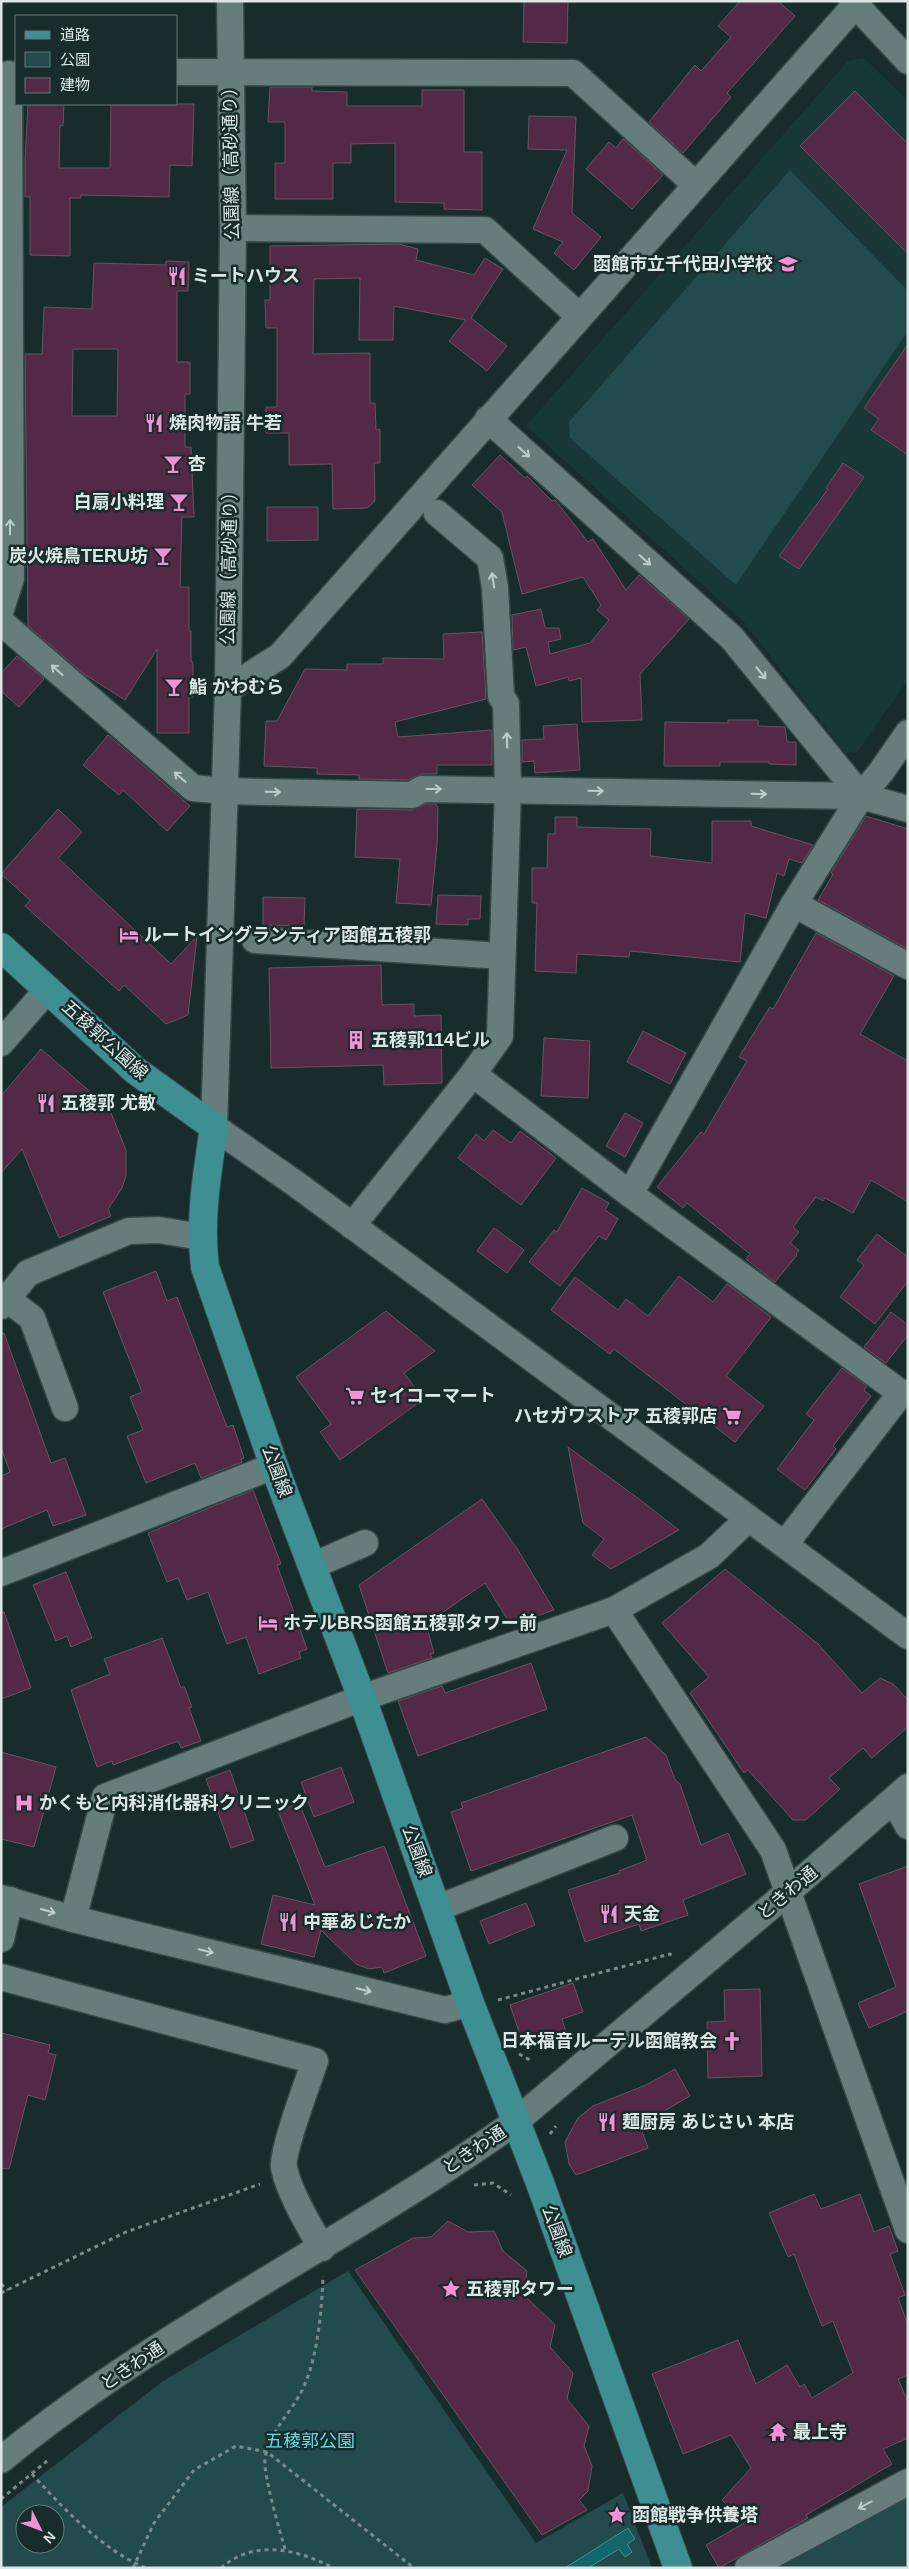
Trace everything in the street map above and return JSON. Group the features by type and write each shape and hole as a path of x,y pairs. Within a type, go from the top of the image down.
{"main road":[{"name":"五稜郭公園線","path":"1,947 136,1071 214,1127"},
{"name":"公園線","path":"214,1127 201,1237 205,1267 274,1466 362,1698 470,2002 515,2122 540,2182 678,2568"}],"street":[{"name":"公園線（高砂通り）","path":"214,1127 228,689 233,228 230,1"},
{"path":"228,689 280,656 856,3 908,61"},
{"path":"1,609 11,578 9,72"},
{"path":"178,72 572,73 696,185"},
{"path":"233,228 485,230 579,316"},
{"path":"488,420 732,638 861,796"},
{"path":"352,1226 473,1074 500,1036 508,789 506,704 501,696 495,588 490,558 437,514"},
{"path":"6,636 192,788 224,791 412,795 422,790 508,789 861,796 908,809"},
{"path":"630,1194 794,904 861,796 908,734"},
{"path":"794,904 908,966"},
{"path":"255,940 502,956"},
{"path":"1,1043 48,989"},
{"path":"473,1074 630,1194 904,1393 785,1544"},
{"path":"214,1127 352,1226 908,1636"},
{"path":"65,1408 32,1318 4,1302 28,1273 129,1231 159,1230 201,1237"},
{"path":"1,1574 274,1466"},
{"path":"74,1918 106,1797 362,1698 614,1610 709,1556 748,1519"},
{"path":"312,1566 365,1543"},
{"path":"614,1610 773,1850 908,2230"},
{"path":"901,1794 908,1826"},
{"name":"ときわ通","path":"1,2460 68,2409 172,2339 327,2260 480,2148 515,2122 788,1892 901,1794"},
{"path":"438,1908 615,1838"},
{"path":"1,1939 6,1899 74,1918 445,2010 470,2002"},
{"path":"1,1978 315,2061 293,2124 283,2166 306,2222 327,2260"},
{"path":"748,2568 908,2482"}],"path":[{"path":"497,2000 670,1954 687,1976"},
{"path":"468,2188 476,2183 493,2183 511,2195"},
{"path":"1,2293 126,2232 261,2184 291,2185"},
{"path":"285,2549 264,2461 277,2426 300,2395 311,2364 322,2318 323,2276 327,2260"},
{"path":"315,2281 323,2276"},
{"path":"1,2284 8,2290"},
{"path":"133,2568 154,2524 194,2470 236,2446 267,2452 414,2568"},
{"path":"1,2499 52,2457"},
{"path":"32,2474 56,2500 120,2556 146,2568"},
{"path":"221,2568 249,2553 285,2549 307,2555 334,2568"}],"shaded area":[{"name":"函館市立千代田小学校","path":"864,58 908,101 908,680 857,752 845,753 744,622 526,426 848,61"},
{"path":"628,2528 635,2539 627,2544 632,2552 625,2557 619,2549 588,2568 565,2568"}],"green space":[{"path":"790,170 908,291 908,331 736,585 570,438 569,422"},
{"name":"五稜郭公園","path":"348,2271 536,2543 623,2493 652,2568 1,2568 1,2507 163,2381"},
{"path":"908,2497 908,2568 778,2568"}],"building":[{"path":"524,1 568,1 567,43 523,42"},
{"path":"740,1 778,1 795,16 727,93 731,97 683,153 649,122 695,65 701,71 731,37 718,26"},
{"path":"270,87 312,87 312,91 347,92 347,106 422,106 422,90 464,90 464,152 482,152 482,210 444,209 444,203 395,202 395,143 351,144 351,163 333,163 333,199 275,199 275,163 285,163 285,122 268,122"},
{"path":"855,91 908,144 908,254 800,146"},
{"path":"194,104 192,166 170,165 169,197 81,195 81,198 70,198 70,256 30,255 30,197 25,197 28,105 64,105 63,126 60,125 59,168 110,168 111,105"},
{"path":"529,116 576,117 572,213 601,237 574,270 554,253 563,242 533,229 567,150 528,149"},
{"path":"623,139 663,175 632,209 586,169 609,142 616,148"},
{"path":"399,244 418,249 416,260 474,275 485,258 503,269 471,318 507,346 487,371 449,341 466,320 394,306 393,340 359,340 360,278 314,279 313,354 370,353 370,403 375,403 376,430 380,429 380,463 374,463 375,501 367,508 333,509 332,464 289,465 289,433 266,433 266,407 277,407 277,328 266,328 265,300 270,300 270,246"},
{"path":"166,261 189,262 188,291 177,291 177,362 190,362 190,394 185,394 185,447 191,447 194,517 182,517 180,587 189,587 189,631 191,631 191,662 193,662 193,697 189,697 189,733 157,733 157,649 125,700 84,674 28,626 25,354 42,354 44,307 92,309 94,263 166,265","holes":["73,349 118,349 117,416 72,416"]},
{"path":"908,344 908,455 871,430 879,419 864,408"},
{"path":"500,455 525,478 527,476 552,501 555,500 588,542 593,539 626,590 639,575 689,619 640,674 642,720 582,722 581,678 569,681 568,677 536,686 526,647 513,650 512,615 541,609 545,628 559,628 561,639 548,642 550,654 590,643 609,620 597,610 601,605 583,577 522,594 502,512 472,485"},
{"path":"843,463 864,477 799,569 779,556 828,489 826,488"},
{"path":"267,507 318,507 318,540 267,541"},
{"path":"482,632 486,699 395,722 398,737 492,730 492,765 437,765 437,774 422,774 408,780 359,779 359,775 317,774 317,768 264,766 266,721 277,721 305,669 347,670 347,664 383,664 383,658 444,659 443,634"},
{"path":"17,656 44,679 19,707 1,691 1,673"},
{"path":"728,720 758,720 758,726 785,727 787,742 796,742 796,765 769,764 769,762 720,762 720,766 664,766 665,722 728,723"},
{"path":"577,724 580,770 535,773 534,761 522,762 522,740 544,739 543,726"},
{"path":"108,735 190,806 167,831 123,790 119,795 83,765"},
{"path":"426,804 436,804 438,808 437,845 431,905 396,903 400,859 355,857 357,809 412,810"},
{"path":"58,809 82,832 58,858 171,964 197,936 188,1015 166,1024 124,985 119,991 25,906 30,900 1,874"},
{"path":"866,816 908,829 908,949 818,900 833,874 831,873"},
{"path":"555,817 577,817 577,827 651,829 650,856 712,863 712,821 751,821 751,826 813,845 802,863 789,859 784,876 777,873 766,918 745,913 740,962 630,951 629,957 577,954 576,973 535,971 537,903 532,903 532,868 547,868 548,834 555,834"},
{"path":"438,895 481,896 480,919 468,919 468,925 436,924"},
{"path":"263,897 305,898 304,926 263,925"},
{"path":"816,933 894,976 860,1034 908,1061 908,1202 871,1180 853,1213 825,1198 823,1201 816,1197 793,1227 799,1232 790,1243 799,1250 797,1255 775,1282 746,1259 750,1254 687,1203 683,1208 657,1187 701,1132 704,1134 747,1061 739,1057 770,1007 773,1009"},
{"name":"五稜郭114ビル","path":"381,965 382,1005 414,1004 414,1016 441,1015 442,1083 384,1085 383,1065 271,1068 269,968"},
{"path":"643,1031 686,1053 670,1084 627,1062"},
{"path":"544,1038 590,1041 588,1098 541,1096"},
{"path":"41,1049 109,1108 126,1150 126,1176 122,1188 108,1209 111,1216 59,1238 22,1149 1,1173 1,1096"},
{"path":"625,1113 643,1123 625,1157 606,1146"},
{"path":"493,1130 511,1143 520,1131 556,1158 521,1205 458,1158 476,1134 484,1141"},
{"path":"582,1188 609,1203 605,1210 618,1219 606,1240 599,1236 560,1286 529,1262 554,1230 557,1232"},
{"path":"494,1228 524,1250 507,1273 477,1251"},
{"path":"877,1234 908,1257 908,1281 875,1324 840,1297 864,1265 857,1260"},
{"path":"156,1271 167,1301 177,1297 227,1427 233,1425 244,1458 241,1459 242,1462 201,1478 195,1463 146,1483 127,1436 143,1430 130,1397 142,1392 103,1292"},
{"path":"679,1276 713,1302 727,1284 771,1317 726,1376 764,1406 735,1442 614,1349 610,1354 551,1310 575,1277 618,1310 626,1299 648,1316"},
{"path":"386,1311 435,1351 404,1373 422,1397 416,1401 418,1403 340,1460 320,1432 331,1424 296,1377"},
{"path":"891,1312 908,1325 908,1335 886,1363 864,1347"},
{"path":"4,1333 51,1463 65,1458 86,1515 53,1526 47,1510 1,1529 1,1476 10,1472 1,1448 1,1334"},
{"path":"842,1368 867,1386 864,1390 871,1396 833,1446 836,1449 805,1490 777,1469 814,1420 806,1414"},
{"path":"568,1447 679,1530 611,1569 592,1555 604,1539 583,1523"},
{"path":"253,1490 281,1564 277,1565 307,1649 299,1652 301,1658 259,1674 246,1637 227,1644 208,1592 187,1600 178,1578 167,1582 148,1533"},
{"path":"482,1499 518,1550 554,1610 511,1625 485,1583 426,1624 434,1653 430,1654 432,1658 388,1673 359,1585"},
{"path":"725,1569 818,1644 862,1693 880,1678 893,1684 908,1700 908,1727 872,1758 863,1748 829,1778 840,1789 806,1820 793,1820 748,1770 744,1773 690,1693 709,1677 662,1623"},
{"path":"66,1572 92,1638 71,1647 67,1636 56,1641 33,1585"},
{"path":"4,1612 31,1688 1,1699 1,1613"},
{"path":"162,1638 181,1688 184,1686 192,1707 189,1708 201,1741 181,1748 178,1741 113,1765 112,1761 97,1767 71,1690 110,1674 104,1659"},
{"path":"531,1663 547,1709 418,1756 398,1701 442,1686 445,1693"},
{"path":"646,1737 666,1755 675,1780 680,1784 701,1845 728,1833 746,1874 683,1900 688,1915 641,1931 639,1924 585,1942 568,1890 620,1873 619,1871 647,1860 632,1815 471,1871 451,1812 463,1808 461,1803"},
{"name":"かくもと内科消化器科クリニック","path":"1,1752 56,1767 34,1847 1,1839"},
{"path":"341,1767 354,1802 314,1817 301,1782"},
{"path":"230,1770 254,1840 231,1848 206,1779"},
{"path":"299,1803 325,1867 384,1846 426,1956 384,1973 382,1967 369,1969 356,1964 321,1930 314,1957 261,1944 273,1895 315,1905 278,1811"},
{"path":"908,1866 908,2011 869,2028 858,2003 896,1987 859,1884"},
{"path":"526,1903 535,1925 489,1944 480,1921"},
{"path":"573,1983 583,2012 562,2019 566,2032 524,2047 510,2005"},
{"path":"760,1989 762,2076 708,2078 707,2022 725,2021 724,1990"},
{"path":"1,2033 50,2045 48,2053 56,2055 45,2100 28,2095 9,2169 1,2168"},
{"path":"675,2069 690,2096 640,2125 648,2148 576,2175 569,2164 565,2142 578,2118 593,2106 646,2085"},
{"path":"814,2194 821,2209 860,2194 874,2232 889,2226 898,2251 890,2254 905,2295 898,2298 908,2325 908,2375 898,2379 908,2402 908,2438 883,2449 892,2464 806,2515 808,2518 719,2568 706,2545 746,2522 722,2500 751,2468 731,2435 683,2454 652,2374 738,2340 756,2384 787,2365 800,2387 804,2384 812,2398 853,2373 833,2321 822,2326 794,2254 788,2257 769,2213"},
{"path":"448,2221 468,2232 494,2231 503,2251 527,2271 524,2295 555,2325 550,2347 573,2373 567,2399 589,2426 584,2446 592,2466 588,2491 579,2500 587,2510 542,2535 355,2270 413,2238 431,2237"}],"place":[{"name":"函館市立千代田小学校","path":"788,264"},
{"name":"ミートハウス","path":"177,276"},
{"name":"焼肉物語 牛若","path":"154,423"},
{"name":"杏","path":"173,464"},
{"name":"白扇小料理","path":"179,502"},
{"name":"炭火焼鳥TERU坊","path":"163,556"},
{"name":"鮨 かわむら","path":"174,687"},
{"name":"ルートイングランティア函館五稜郭","path":"129,935"},
{"name":"五稜郭114ビル","path":"356,1040"},
{"name":"五稜郭 尤敏","path":"46,1103"},
{"name":"セイコーマート","path":"355,1396"},
{"name":"ハセガワストア 五稜郭店","path":"732,1416"},
{"name":"ホテルBRS函館五稜郭タワー前","path":"268,1623"},
{"name":"かくもと内科消化器科クリニック","path":"24,1803"},
{"name":"天金","path":"609,1914"},
{"name":"中華あじたか","path":"288,1922"},
{"name":"日本福音ルーテル函館教会","path":"732,2041"},
{"name":"麺厨房 あじさい 本店","path":"607,2122"},
{"name":"五稜郭タワー","path":"451,2289"},
{"name":"最上寺","path":"778,2432"},
{"name":"函館戦争供養塔","path":"617,2515"}]}
